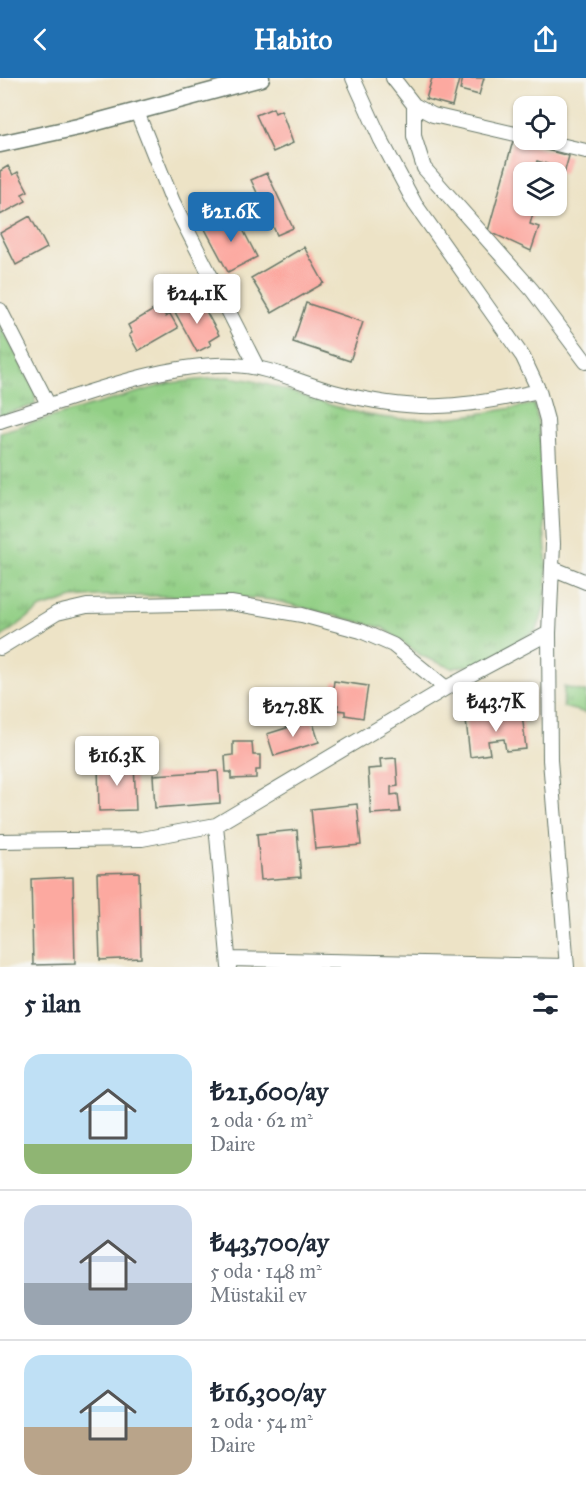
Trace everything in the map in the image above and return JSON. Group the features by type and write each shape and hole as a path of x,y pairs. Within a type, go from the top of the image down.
{"street":[{"path":"0,144 136,112 261,78"},
{"path":"216,825 230,963 567,967 550,760 549,633 552,568 550,447 539,391 523,357 415,204 381,140 353,78"},
{"path":"393,78 414,105 433,114 513,133"},
{"path":"414,105 414,136 424,168 532,290 586,362"},
{"path":"136,112 173,202 257,367"},
{"path":"567,147 586,151"},
{"path":"0,310 49,406"},
{"path":"0,421 182,370 208,365 257,367 330,391 375,402 410,407 482,404 539,391"},
{"path":"552,568 586,582"},
{"path":"0,648 57,613 87,606 231,603 302,615 361,631 393,645 446,687"},
{"path":"0,841 142,839 216,825 446,687 549,633"}],"green space":[{"path":"0,324 35,391 35,405 0,415"},
{"path":"228,377 265,384 355,412 394,418 454,417 534,404 540,439 547,564 546,598 537,630 481,664 452,668 422,656 383,628 273,600 227,596 98,596 73,598 41,608 0,638 0,432 170,383"},
{"path":"564,687 586,692 586,713 563,707"}],"building":[{"path":"432,78 459,80 452,106 426,99"},
{"path":"463,78 484,78 479,95 460,90"},
{"path":"273,108 275,113 281,110 293,143 273,152 256,115"},
{"path":"513,141 513,150 547,150 569,156 567,163 513,162 513,216 532,216 530,224 539,227 531,251 488,231"},
{"path":"8,166 13,175 18,172 28,191 22,194 26,201 0,215 0,171"},
{"path":"267,173 293,228 277,235 251,180"},
{"path":"235,214 257,257 228,272 205,229"},
{"path":"30,216 47,248 16,265 0,233"},
{"path":"304,247 324,283 272,313 251,278"},
{"path":"201,302 219,335 209,341 211,345 197,352 175,312 191,303 193,306"},
{"path":"306,303 363,322 350,361 293,342"},
{"path":"160,306 166,317 170,314 178,328 138,351 129,335 132,333 128,325"},
{"path":"334,681 368,686 363,718 345,715 345,711 337,710 338,705 331,704"},
{"path":"522,713 526,749 506,751 504,739 488,741 490,754 470,757 466,720"},
{"path":"312,720 319,742 274,756 267,734"},
{"path":"233,742 252,742 253,755 260,755 260,770 256,770 256,778 231,779 231,772 226,772 225,756 233,755"},
{"path":"396,758 398,786 391,787 391,795 398,794 400,812 371,814 368,769 381,768 380,759"},
{"path":"134,762 136,810 99,811 98,763"},
{"path":"218,771 220,803 155,808 153,775"},
{"path":"357,804 361,845 315,849 311,809"},
{"path":"297,830 301,877 261,880 257,834"},
{"path":"139,872 141,958 100,960 97,873"},
{"path":"73,877 75,964 33,965 31,879"}]}
